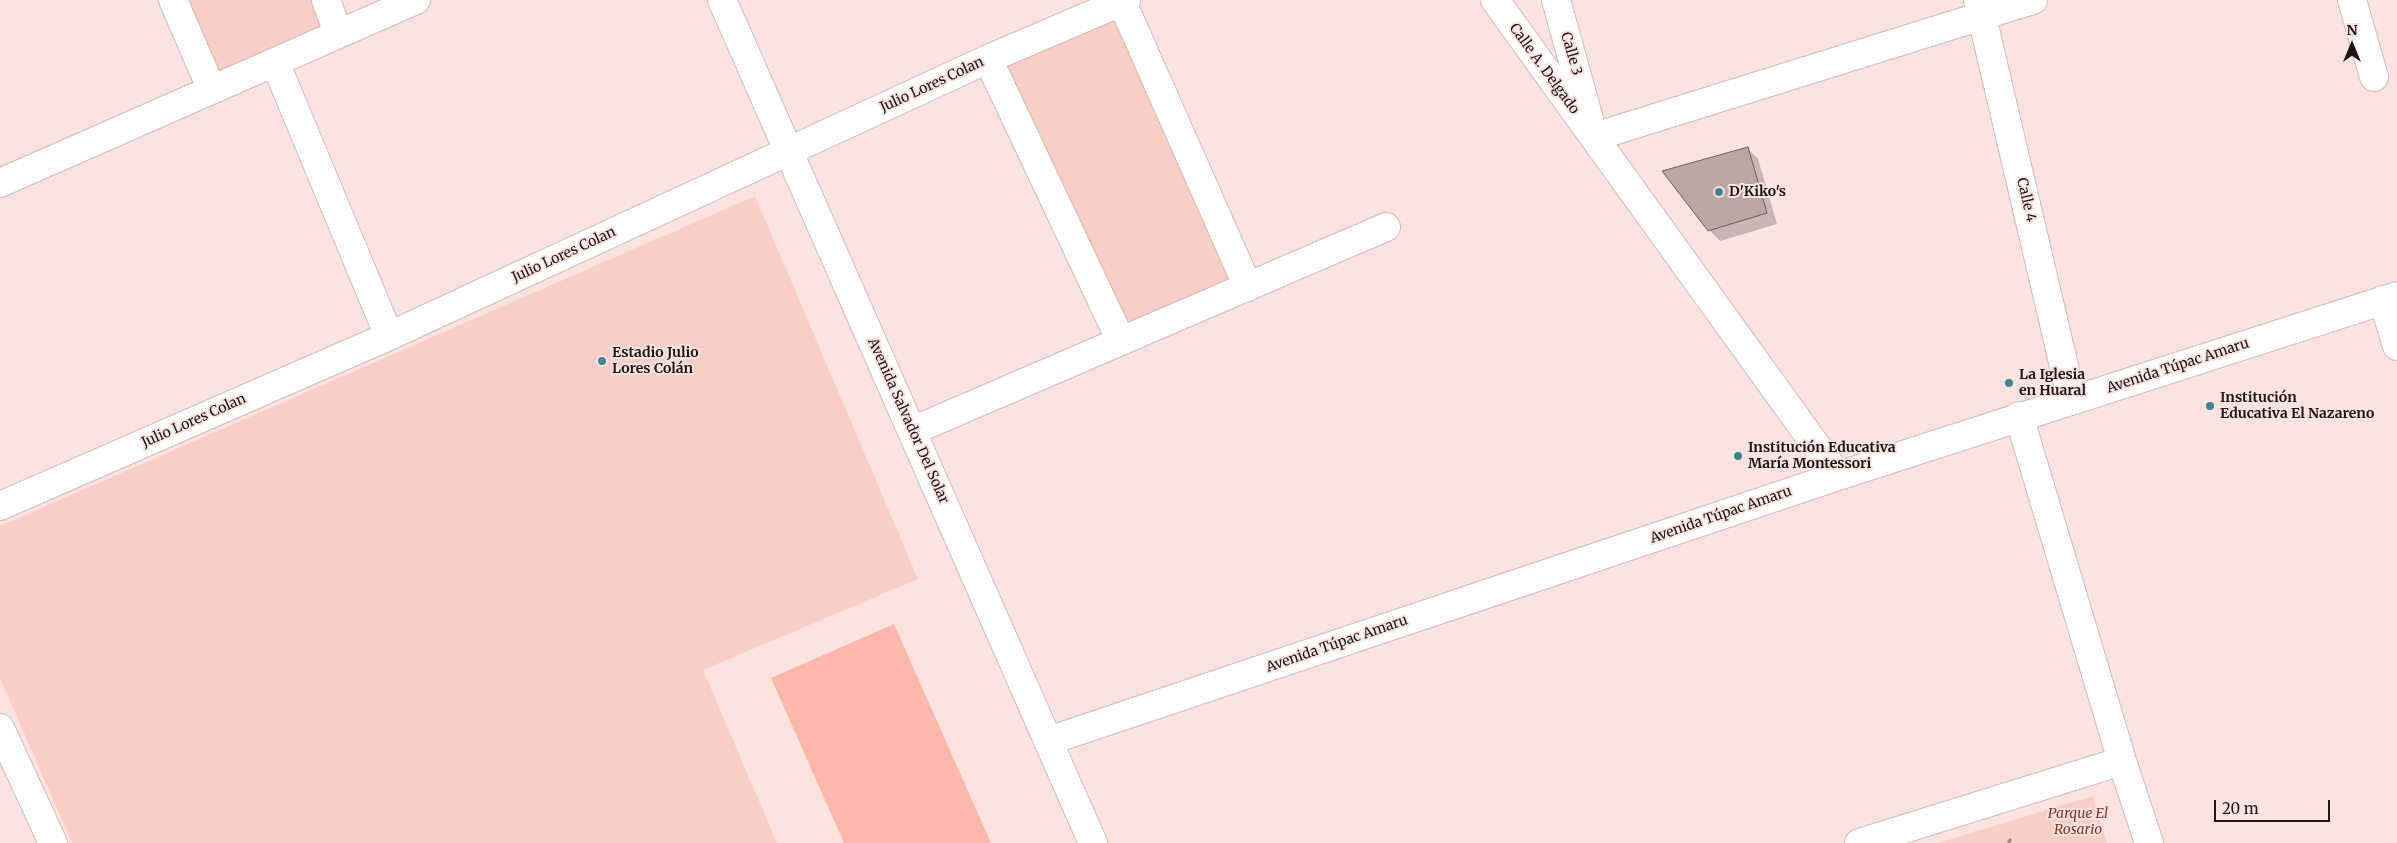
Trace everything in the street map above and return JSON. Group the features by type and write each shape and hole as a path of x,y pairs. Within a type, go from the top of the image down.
{"street":[{"path":"173,0 211,88"},
{"path":"326,0 338,32"},
{"path":"0,183 211,88 275,62 338,32 416,0"},
{"name":"Avenida Salvador Del Solar","path":"722,0 1093,843"},
{"name":"Calle A. Delgado","path":"1495,0 1838,476"},
{"name":"Calle 3","path":"1556,0 1594,137"},
{"path":"1594,137 1981,8 2033,0"},
{"path":"2352,0 2374,77"},
{"path":"1124,1 1248,287"},
{"name":"Julio Lores Colan","path":"0,506 389,336 988,59 1124,1"},
{"name":"Calle 4","path":"1981,8 2072,400"},
{"path":"988,59 1120,342"},
{"path":"275,62 389,336"},
{"path":"912,431 1386,227"},
{"path":"2390,298 2397,346"},
{"name":"Avenida Túpac Amaru","path":"1048,741 2019,416 2390,298"},
{"path":"2019,416 2122,761 2149,843"},
{"path":"0,728 53,843"},
{"path":"1859,843 2122,761"}],"path":[{"path":"2008,843 2010,839"}],"green space":[{"path":"186,0 315,0 325,26 216,72"},
{"path":"1117,20 1232,281 1126,323 1006,66"},
{"name":"Estadio Julio Lores Colán","path":"755,196 918,579 703,670 777,843 72,843 0,678 0,526"},
{"name":"Parque El Rosario","path":"2093,796 2107,843 1938,843"}],"shaded area":[{"path":"894,624 991,843 844,843 771,678"}],"building":[{"name":"D'Kiko's","path":"1748,147 1767,213 1708,231 1662,171"}],"place":[{"name":"D'Kiko's","path":"1719,192"},
{"name":"Estadio Julio Lores Colán","path":"602,361"},
{"name":"La Iglesia en Huaral","path":"2009,383"},
{"name":"Institución Educativa El Nazareno","path":"2210,406"},
{"name":"Institución Educativa María Montessori","path":"1738,456"}]}
